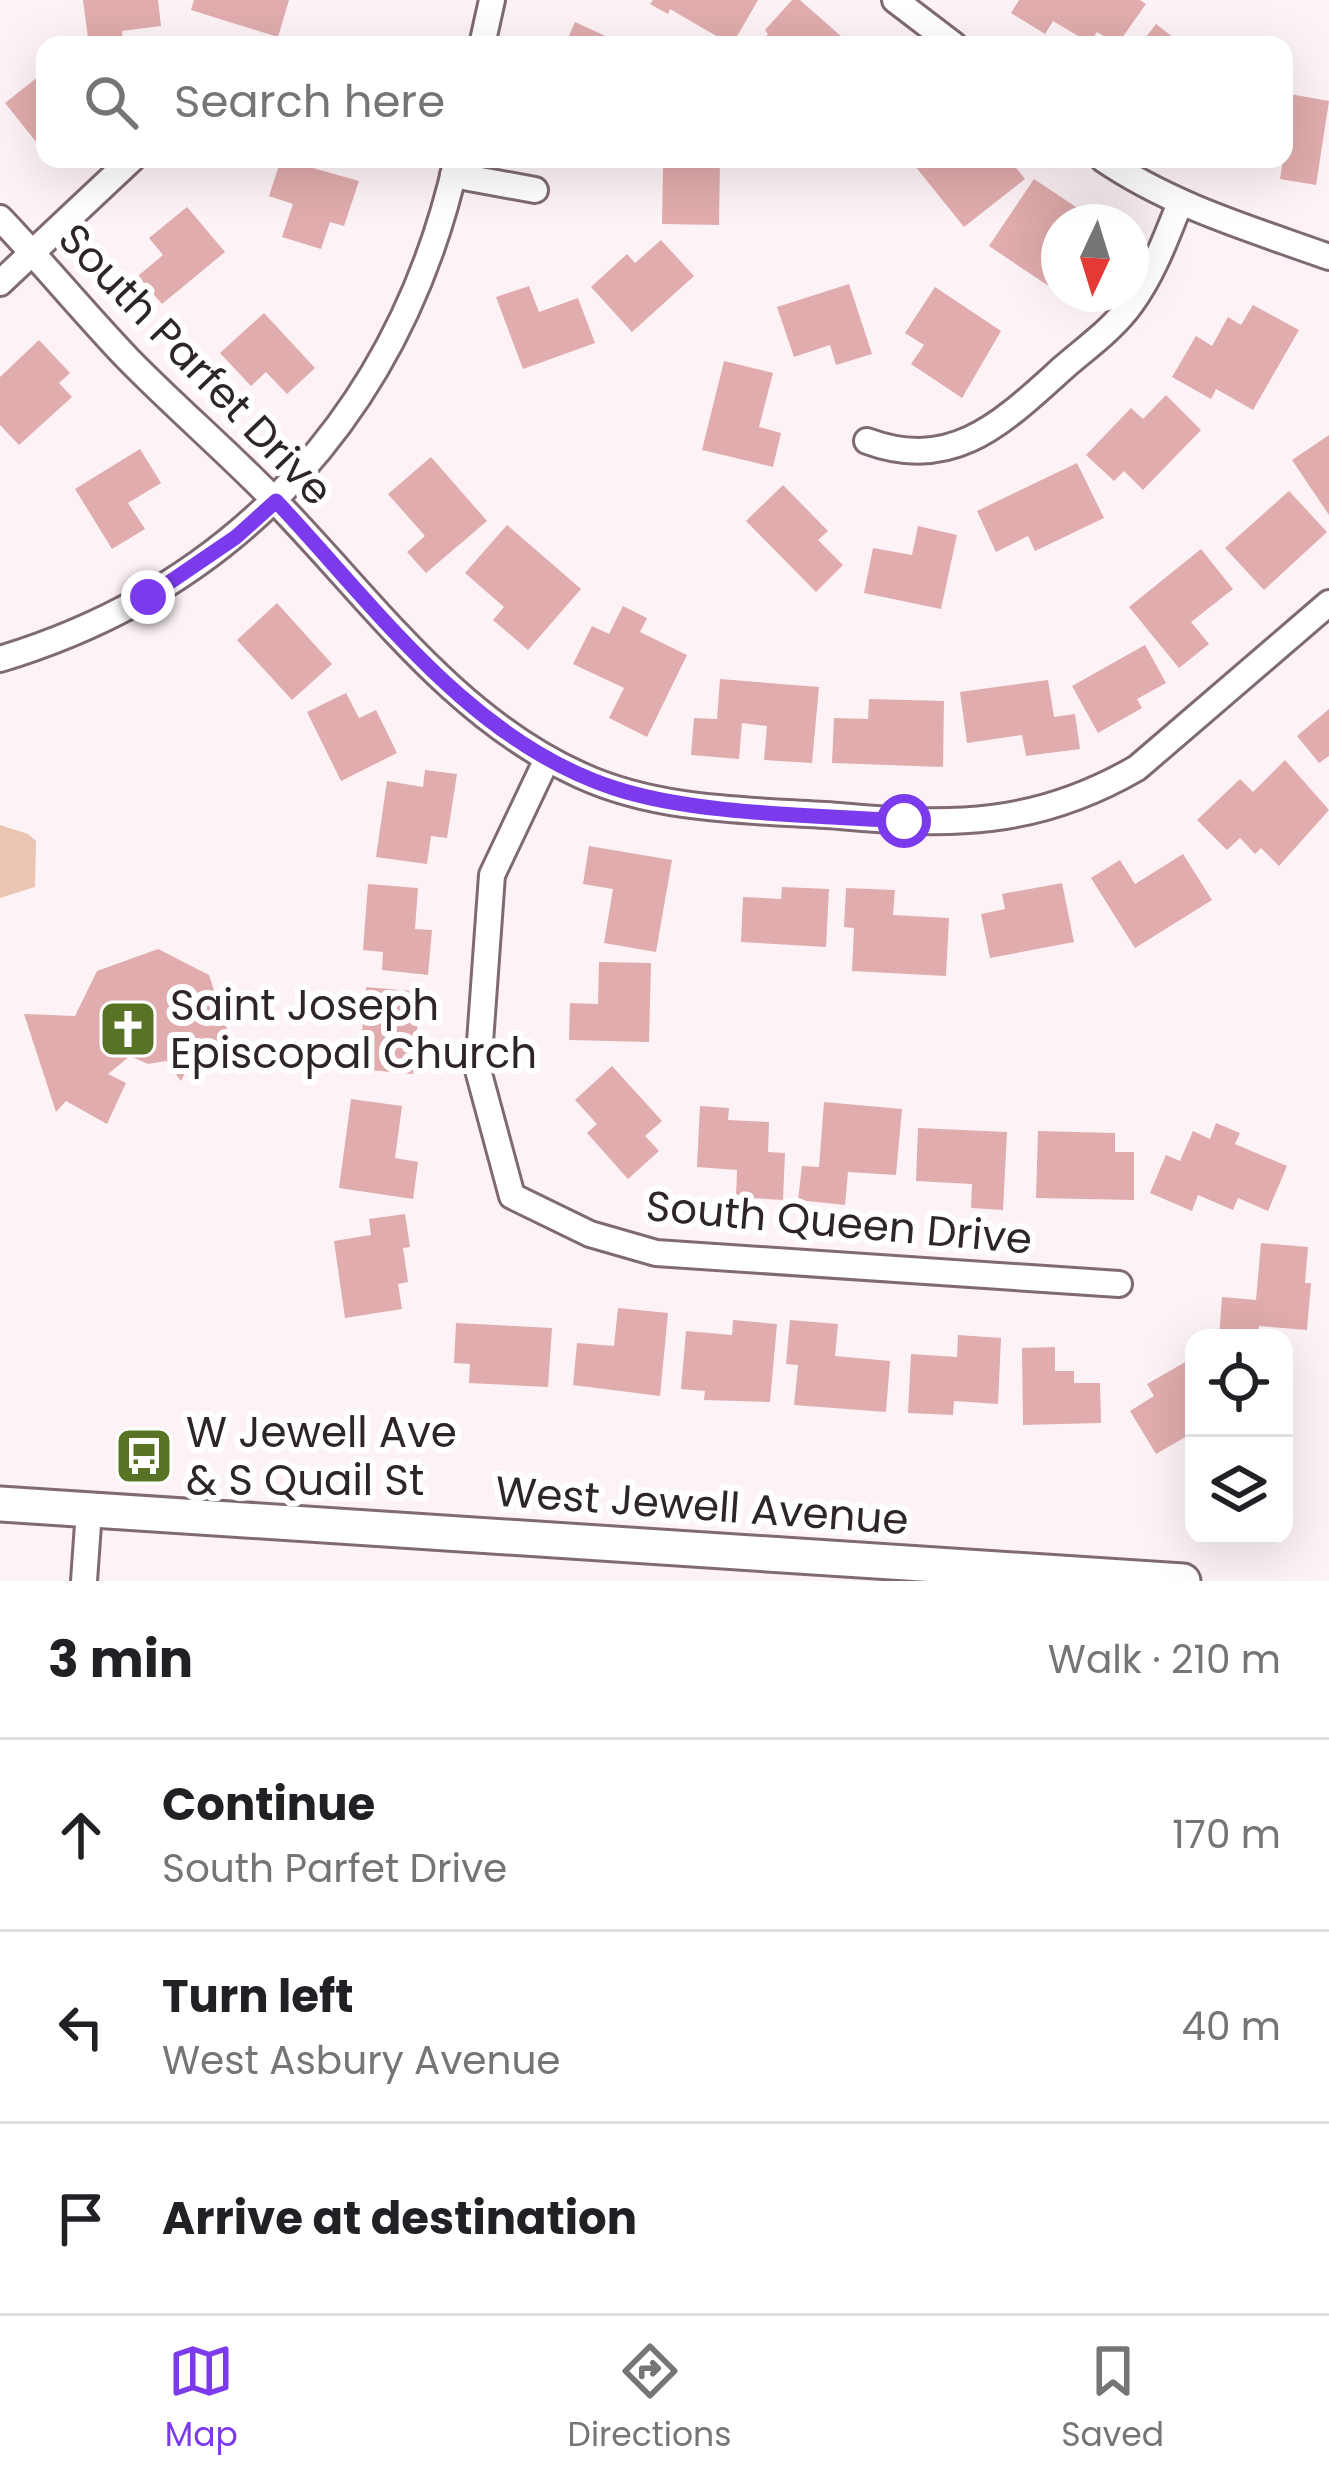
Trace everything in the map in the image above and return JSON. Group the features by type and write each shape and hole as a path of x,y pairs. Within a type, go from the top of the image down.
{"main road":[{"name":"West Jewell Avenue","path":"0,1504 1183,1581"}],"street":[{"path":"484,36 492,0"},
{"path":"895,0 942,36"},
{"path":"0,283 122,168"},
{"path":"0,659 70,634 148,597 236,537 276,501 338,427 377,370 411,300 455,168"},
{"path":"458,168 535,190"},
{"path":"1116,168 1180,203 1329,257"},
{"path":"868,441 896,452 940,450 978,435 1014,412 1128,308 1158,256 1180,203"},
{"name":"South Parfet Drive","path":"0,218 128,358 276,501 446,683 495,725 547,759 616,789 686,804 904,821 1007,819 1068,802 1137,768 1329,603"},
{"name":"South Queen Drive","path":"547,759 492,875 478,1070 512,1196 590,1234 656,1253 1119,1284"},
{"path":"84,1581 89,1510"}],"shaded area":[{"path":"0,825 36,841 35,887 0,898"}],"building":[{"path":"83,0 158,0 161,26 122,31 123,36 88,36"},
{"path":"194,0 289,0 278,36 191,10"},
{"path":"653,0 758,0 737,36 716,36 670,9 668,14 650,4"},
{"path":"792,0 800,0 841,36 766,36 765,30"},
{"path":"1019,0 1140,0 1146,4 1123,36 1097,32 1078,36 1053,21 1045,34 1011,13"},
{"path":"575,22 605,36 569,36"},
{"path":"1156,24 1171,36 1147,36"},
{"path":"36,78 36,142 5,103"},
{"path":"1293,95 1329,101 1316,185 1280,179 1282,168 1293,168"},
{"path":"278,168 313,168 359,181 344,226 330,222 321,249 282,237 293,204 269,196"},
{"path":"663,168 720,168 719,225 662,224"},
{"path":"917,168 1016,168 1025,179 964,227"},
{"path":"1034,179 1072,204 1041,204 1041,281 989,246"},
{"path":"187,207 225,252 162,304 138,276 163,255 149,238"},
{"path":"661,240 694,276 632,332 591,287 627,254 635,263"},
{"path":"849,284 872,354 836,365 830,345 794,357 777,307"},
{"path":"529,286 539,312 578,298 595,343 523,369 496,297"},
{"path":"935,287 1001,331 962,398 911,364 924,345 905,333"},
{"path":"1253,305 1299,330 1253,410 1216,389 1211,399 1172,377 1196,336 1212,346 1228,317 1241,325"},
{"path":"264,313 315,368 287,394 266,372 251,386 220,353"},
{"path":"39,340 70,373 59,383 72,397 19,445 0,425 0,377"},
{"path":"724,361 773,373 759,427 781,433 773,467 702,450"},
{"path":"1166,395 1201,430 1143,490 1124,471 1114,481 1086,455 1131,408 1143,419"},
{"path":"1329,435 1329,515 1292,460"},
{"path":"140,449 161,483 128,503 145,529 112,549 75,489"},
{"path":"431,457 487,521 426,573 407,552 425,536 388,494"},
{"path":"1077,463 1104,518 1035,551 1028,536 996,552 977,511"},
{"path":"783,485 828,531 818,540 843,565 816,592 746,521"},
{"path":"1289,491 1327,532 1264,590 1225,548"},
{"path":"507,525 581,589 528,650 493,620 504,607 465,573"},
{"path":"918,526 957,535 941,609 864,593 873,548 912,555"},
{"path":"1201,549 1233,589 1191,622 1209,644 1179,668 1129,607"},
{"path":"277,603 332,664 292,700 237,640"},
{"path":"623,606 647,618 640,632 687,655 647,737 609,718 624,688 573,664 592,626 609,634"},
{"path":"1145,645 1166,683 1137,699 1142,708 1098,733 1072,686"},
{"path":"720,679 819,687 812,763 764,760 767,726 742,723 739,759 691,755 694,718 717,719"},
{"path":"1048,680 1054,717 1075,714 1080,749 1026,756 1022,735 967,743 960,692"},
{"path":"346,693 359,718 376,710 397,753 341,781 307,712"},
{"path":"869,699 944,701 943,767 832,763 834,718 868,719"},
{"path":"1329,709 1329,756 1319,763 1297,736"},
{"path":"1285,760 1329,810 1279,866 1261,848 1255,854 1240,838 1227,850 1197,820 1240,779 1253,792"},
{"path":"425,770 457,774 447,838 431,836 427,864 376,857 387,781 423,787"},
{"path":"589,846 672,860 656,952 604,943 613,889 583,884"},
{"path":"1183,854 1212,900 1135,948 1091,878 1120,860 1135,884"},
{"path":"1062,883 1074,942 990,958 981,914 1005,909 1002,894"},
{"path":"368,884 418,888 415,929 432,930 428,975 382,970 383,952 363,950"},
{"path":"782,887 829,889 826,947 741,942 743,897 781,899"},
{"path":"846,888 895,890 893,915 949,918 946,976 852,971 854,928 844,927"},
{"name":"Saint Joseph Episcopal Church","path":"158,949 209,975 232,1044 200,1041 181,1081 166,1061 148,1064 130,1056 108,1074 126,1083 107,1124 66,1101 56,1112 24,1014 75,1016 97,971"},
{"path":"599,962 651,963 649,1042 569,1040 570,1003 598,1004"},
{"path":"366,987 412,991 410,1017 418,1018 413,1074 359,1069"},
{"path":"612,1066 662,1121 645,1136 659,1151 628,1179 587,1133 597,1124 575,1100"},
{"path":"351,1099 402,1106 395,1158 418,1162 413,1199 339,1188"},
{"path":"824,1102 902,1109 896,1175 848,1172 845,1205 798,1200 802,1166 819,1167"},
{"path":"700,1106 729,1108 728,1120 769,1122 768,1152 785,1153 783,1200 736,1197 737,1170 697,1167"},
{"path":"1216,1123 1240,1133 1235,1144 1287,1166 1268,1211 1238,1198 1233,1210 1198,1195 1192,1211 1150,1193 1166,1155 1180,1161 1193,1131 1210,1139"},
{"path":"918,1128 1007,1132 1003,1210 971,1208 972,1184 916,1181"},
{"path":"1038,1131 1115,1133 1115,1152 1134,1152 1134,1200 1036,1198"},
{"path":"405,1214 410,1247 403,1248 408,1282 398,1284 402,1309 345,1318 334,1241 371,1235 369,1219"},
{"path":"1261,1243 1308,1247 1307,1330 1220,1329 1222,1297 1256,1300"},
{"path":"618,1308 668,1313 660,1396 573,1385 577,1343 614,1346"},
{"path":"733,1320 777,1324 770,1402 704,1400 705,1391 681,1389 686,1331 732,1335"},
{"path":"790,1320 838,1324 835,1356 890,1361 886,1412 794,1405 798,1365 786,1364"},
{"path":"456,1323 552,1328 548,1387 469,1383 470,1364 454,1363"},
{"path":"958,1335 1001,1338 998,1404 954,1401 953,1415 908,1413 911,1354 957,1357"},
{"path":"1055,1347 1055,1371 1074,1371 1074,1383 1100,1383 1101,1423 1023,1425 1022,1348"},
{"path":"1185,1362 1185,1437 1156,1454 1130,1411 1154,1396 1147,1384"}],"place":[{"name":"Saint Joseph Episcopal Church","path":"128,1029"},
{"name":"W Jewell Ave & S Quail St","path":"144,1456"}],"route":[{"path":"148,597 236,537 276,501 470,706 547,759 583,777 654,799 904,821"}]}
